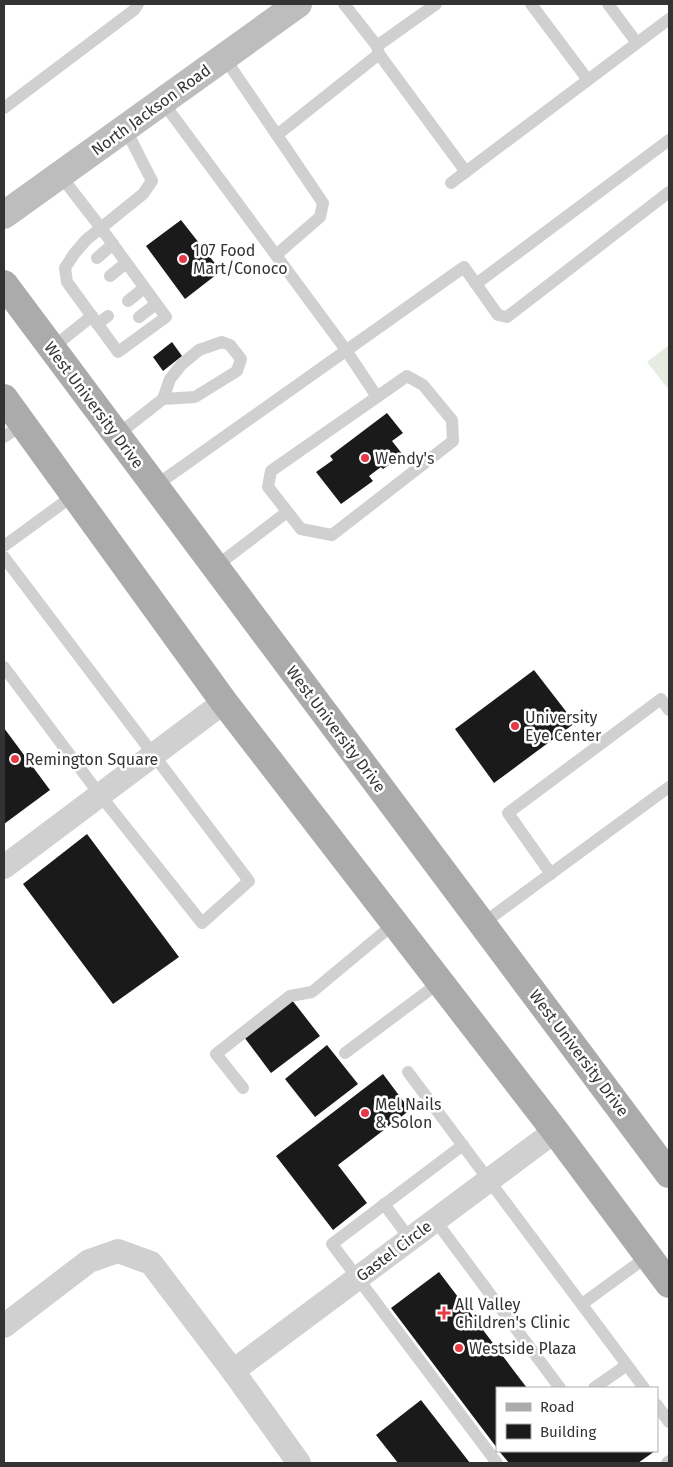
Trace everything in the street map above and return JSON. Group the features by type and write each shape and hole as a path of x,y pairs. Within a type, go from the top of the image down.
{"main road":[{"name":"North Jackson Road","path":"4,216 298,4"},
{"name":"West University Drive","path":"4,284 669,1174"},
{"path":"4,398 13,431 74,495 224,702 555,1131 669,1284"}],"street":[{"path":"4,868 224,702"},
{"name":"Gastel Circle","path":"233,1371 555,1131"},
{"path":"4,1326 89,1261 118,1251 151,1263 233,1371 299,1463"}],"lane":[{"path":"4,108 134,10 138,4"},
{"path":"344,4 466,172"},
{"path":"277,135 436,4"},
{"path":"531,4 588,80"},
{"path":"608,4 637,43"},
{"path":"451,183 669,19"},
{"path":"224,58 323,203 320,217 276,255"},
{"path":"162,101 346,350 377,397"},
{"path":"60,175 101,228 113,244 166,317 118,352 113,335 95,320 85,296 71,279 66,268 74,254 86,240 101,228 143,194 152,181 126,128"},
{"path":"476,284 669,140"},
{"path":"155,486 464,267 498,315 507,317 669,192"},
{"path":"97,258 113,244"},
{"path":"110,276 126,263"},
{"path":"128,301 144,288"},
{"path":"139,316 156,304"},
{"path":"52,348 95,320 108,316"},
{"path":"117,435 164,399 195,397 237,371 241,359 230,345 222,342 198,350 182,364 170,379 164,399"},
{"path":"407,376 423,385 452,420 452,441 332,535 301,529 268,487 271,471 377,397 407,376"},
{"path":"4,546 74,495"},
{"path":"215,566 287,512"},
{"path":"4,558 250,881 202,923 100,795 4,667"},
{"path":"551,874 508,813 661,699 669,710"},
{"path":"482,924 669,787"},
{"path":"243,1088 216,1054 290,996 312,992 395,923"},
{"path":"345,1053 440,982"},
{"path":"408,1072 643,1387"},
{"path":"463,1146 332,1244 497,1463"},
{"path":"384,1204 410,1239"},
{"path":"434,1220 559,1387"},
{"path":"582,1304 648,1256"},
{"path":"595,1387 627,1365"},
{"path":"658,1406 669,1422"}],"shaded area":[{"path":"669,345 669,390 647,362"}],"building":[{"name":"107 Food Mart/Conoco","path":"181,220 221,271 185,299 146,246"},
{"path":"172,342 182,356 163,371 153,357"},
{"name":"Wendy's","path":"387,413 403,433 392,441 403,455 369,476 373,481 341,504 316,472 333,460 330,456"},
{"name":"University Eye Center","path":"534,670 575,723 494,783 455,729"},
{"name":"Remington Square","path":"4,728 50,790 4,824"},
{"path":"87,834 179,957 113,1004 23,884"},
{"path":"292,1000 320,1036 271,1073 244,1037"},
{"path":"327,1045 358,1084 315,1117 285,1079"},
{"path":"383,1074 410,1110 338,1165 367,1203 333,1230 276,1156"},
{"name":"Westside Plaza","path":"439,1272 526,1387 496,1387 496,1447 391,1308"},
{"path":"421,1400 470,1463 398,1463 376,1435"},
{"path":"500,1452 654,1452 638,1463 509,1463"}],"place":[{"name":"107 Food Mart/Conoco","path":"183,259"},
{"name":"Wendy's","path":"365,458"},
{"name":"University Eye Center","path":"515,726"},
{"name":"Remington Square","path":"15,759"},
{"name":"Mel Nails & Solon","path":"365,1113"},
{"name":"All Valley Children's Clinic","path":"444,1313"},
{"name":"Westside Plaza","path":"459,1348"}]}
